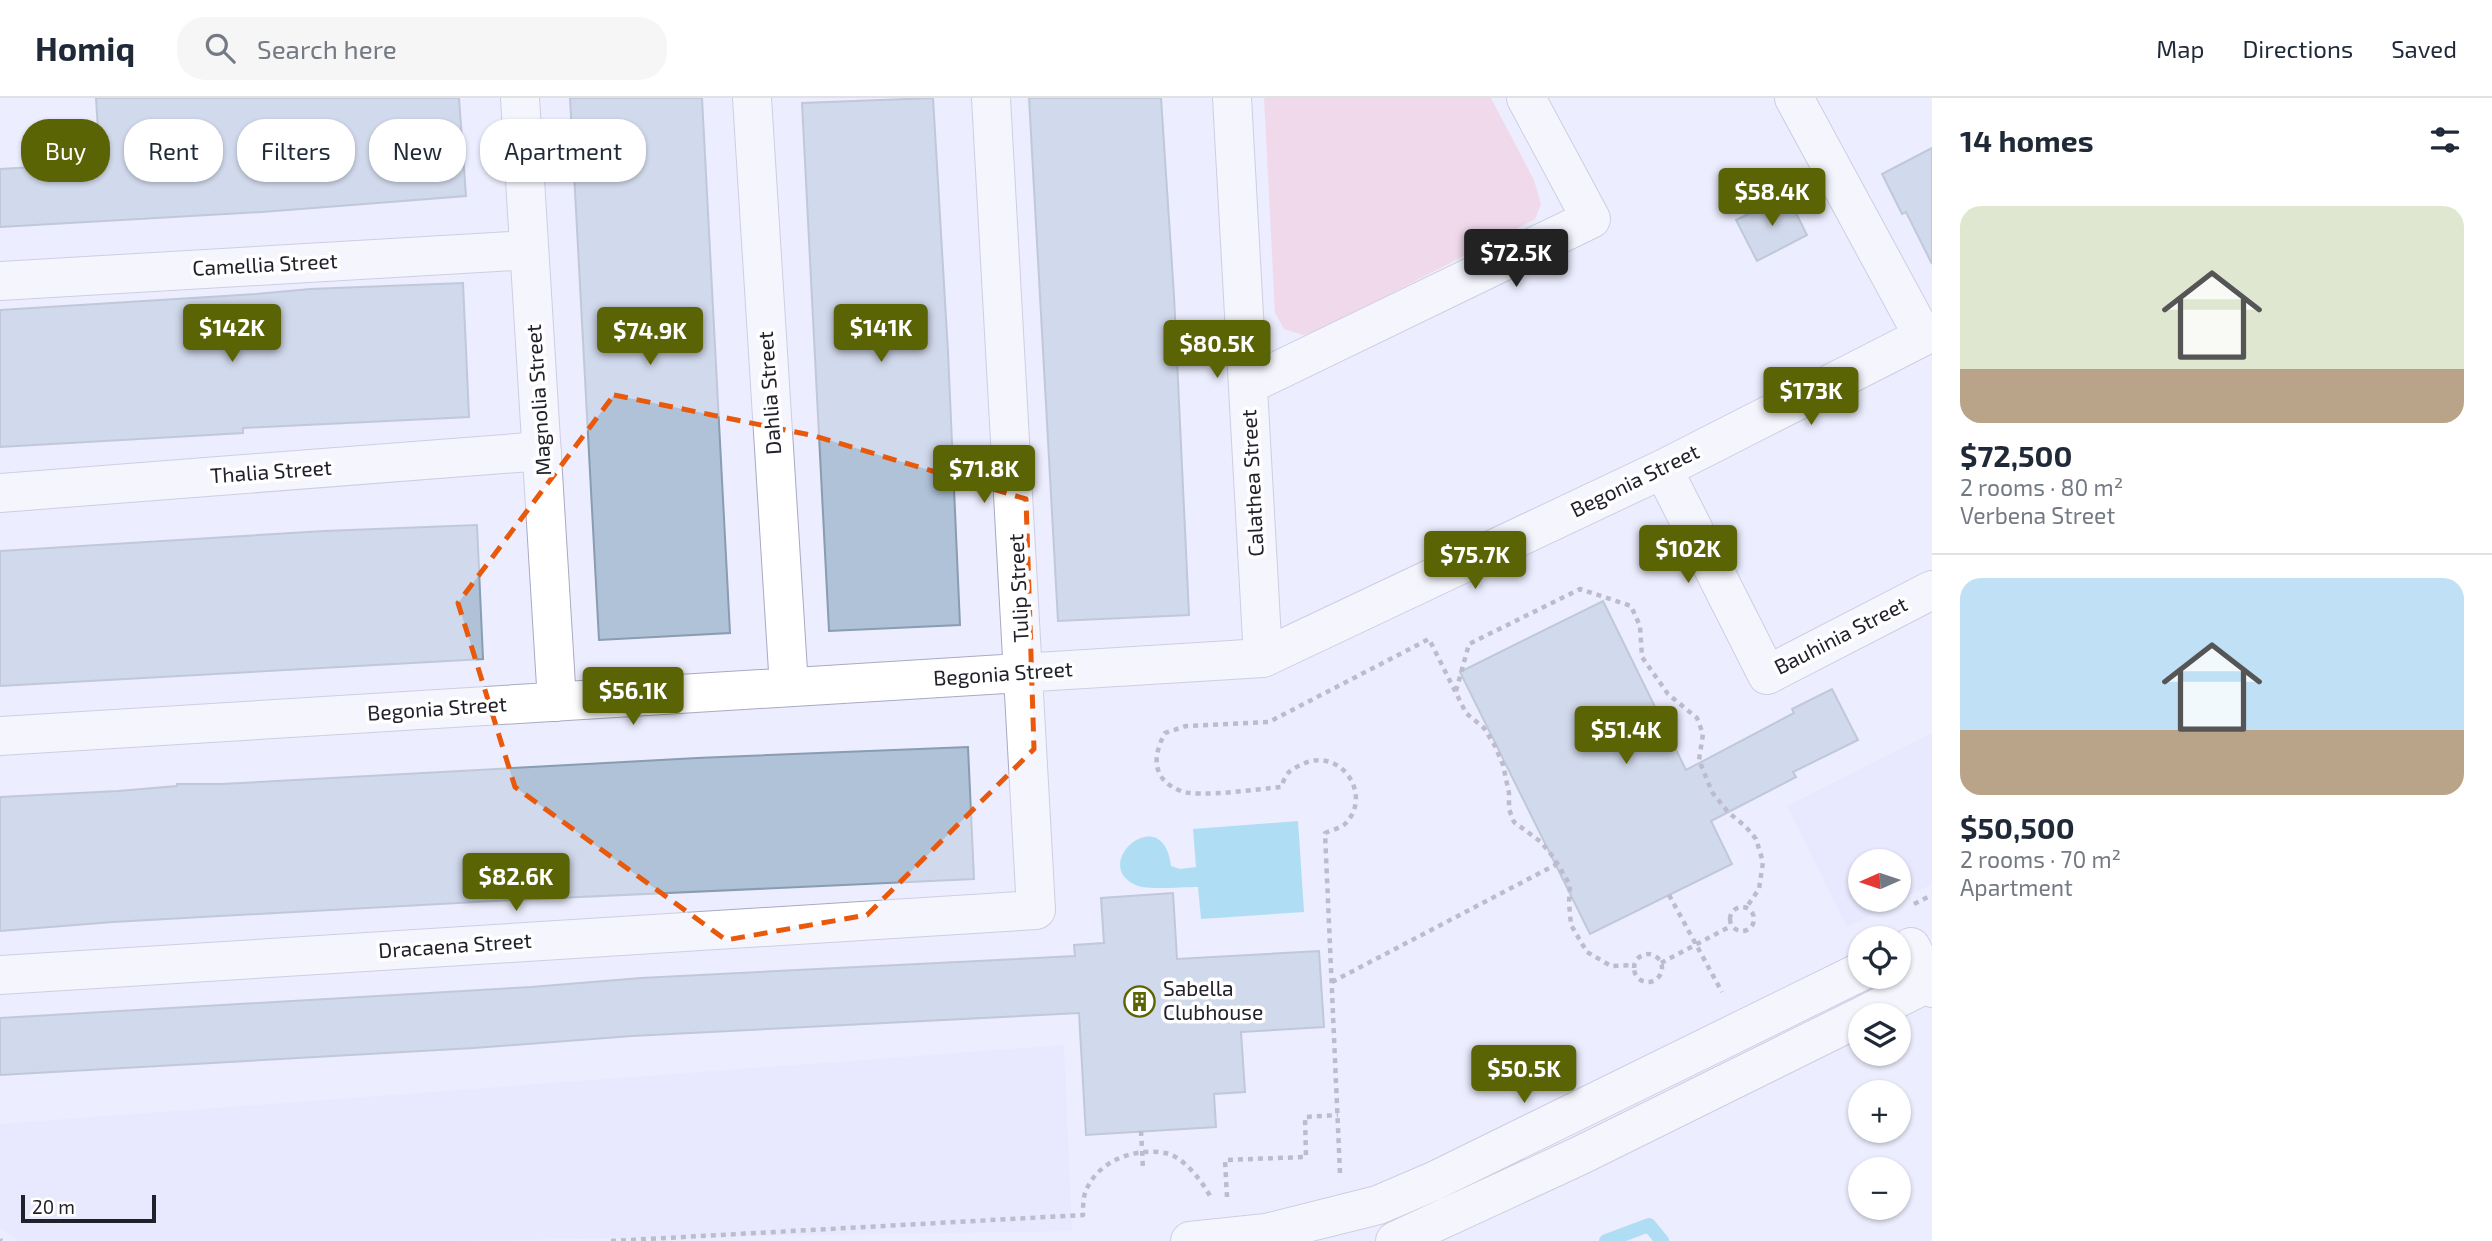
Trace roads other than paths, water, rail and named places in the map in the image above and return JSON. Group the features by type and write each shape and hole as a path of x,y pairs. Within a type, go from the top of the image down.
{"street":[{"name":"Magnolia Street","path":"520,98 557,702"},
{"name":"Dahlia Street","path":"751,98 789,687"},
{"name":"Tulip Street","path":"991,98 1036,910"},
{"name":"Calathea Street","path":"1232,98 1263,658"},
{"path":"1248,385 1591,219 1526,98"},
{"path":"1794,98 1927,334"},
{"name":"Camellia Street","path":"0,281 529,250"},
{"name":"Begonia Street","path":"0,736 1263,658 1663,469 1927,334"},
{"name":"Thalia Street","path":"0,493 542,452"},
{"name":"Bauhinia Street","path":"1663,469 1767,675 1932,590"},
{"name":"Dracaena Street","path":"0,975 1036,910"},
{"path":"1890,1003 1931,984 1914,946"},
{"path":"1190,1241 1266,1233 1378,1205 1469,1164 1848,978"},
{"path":"1395,1241 1567,1161 1848,1023"}],"water":[{"path":"1298,821 1304,912 1201,919 1198,887 1138,886 1124,877 1120,865 1123,853 1132,843 1143,837 1155,838 1165,847 1171,866 1180,869 1196,867 1193,829"}],"waterway":[{"path":"1606,1241 1649,1225 1662,1241"}],"place":[{"name":"Sabella Clubhouse","path":"1140,1001"}]}
